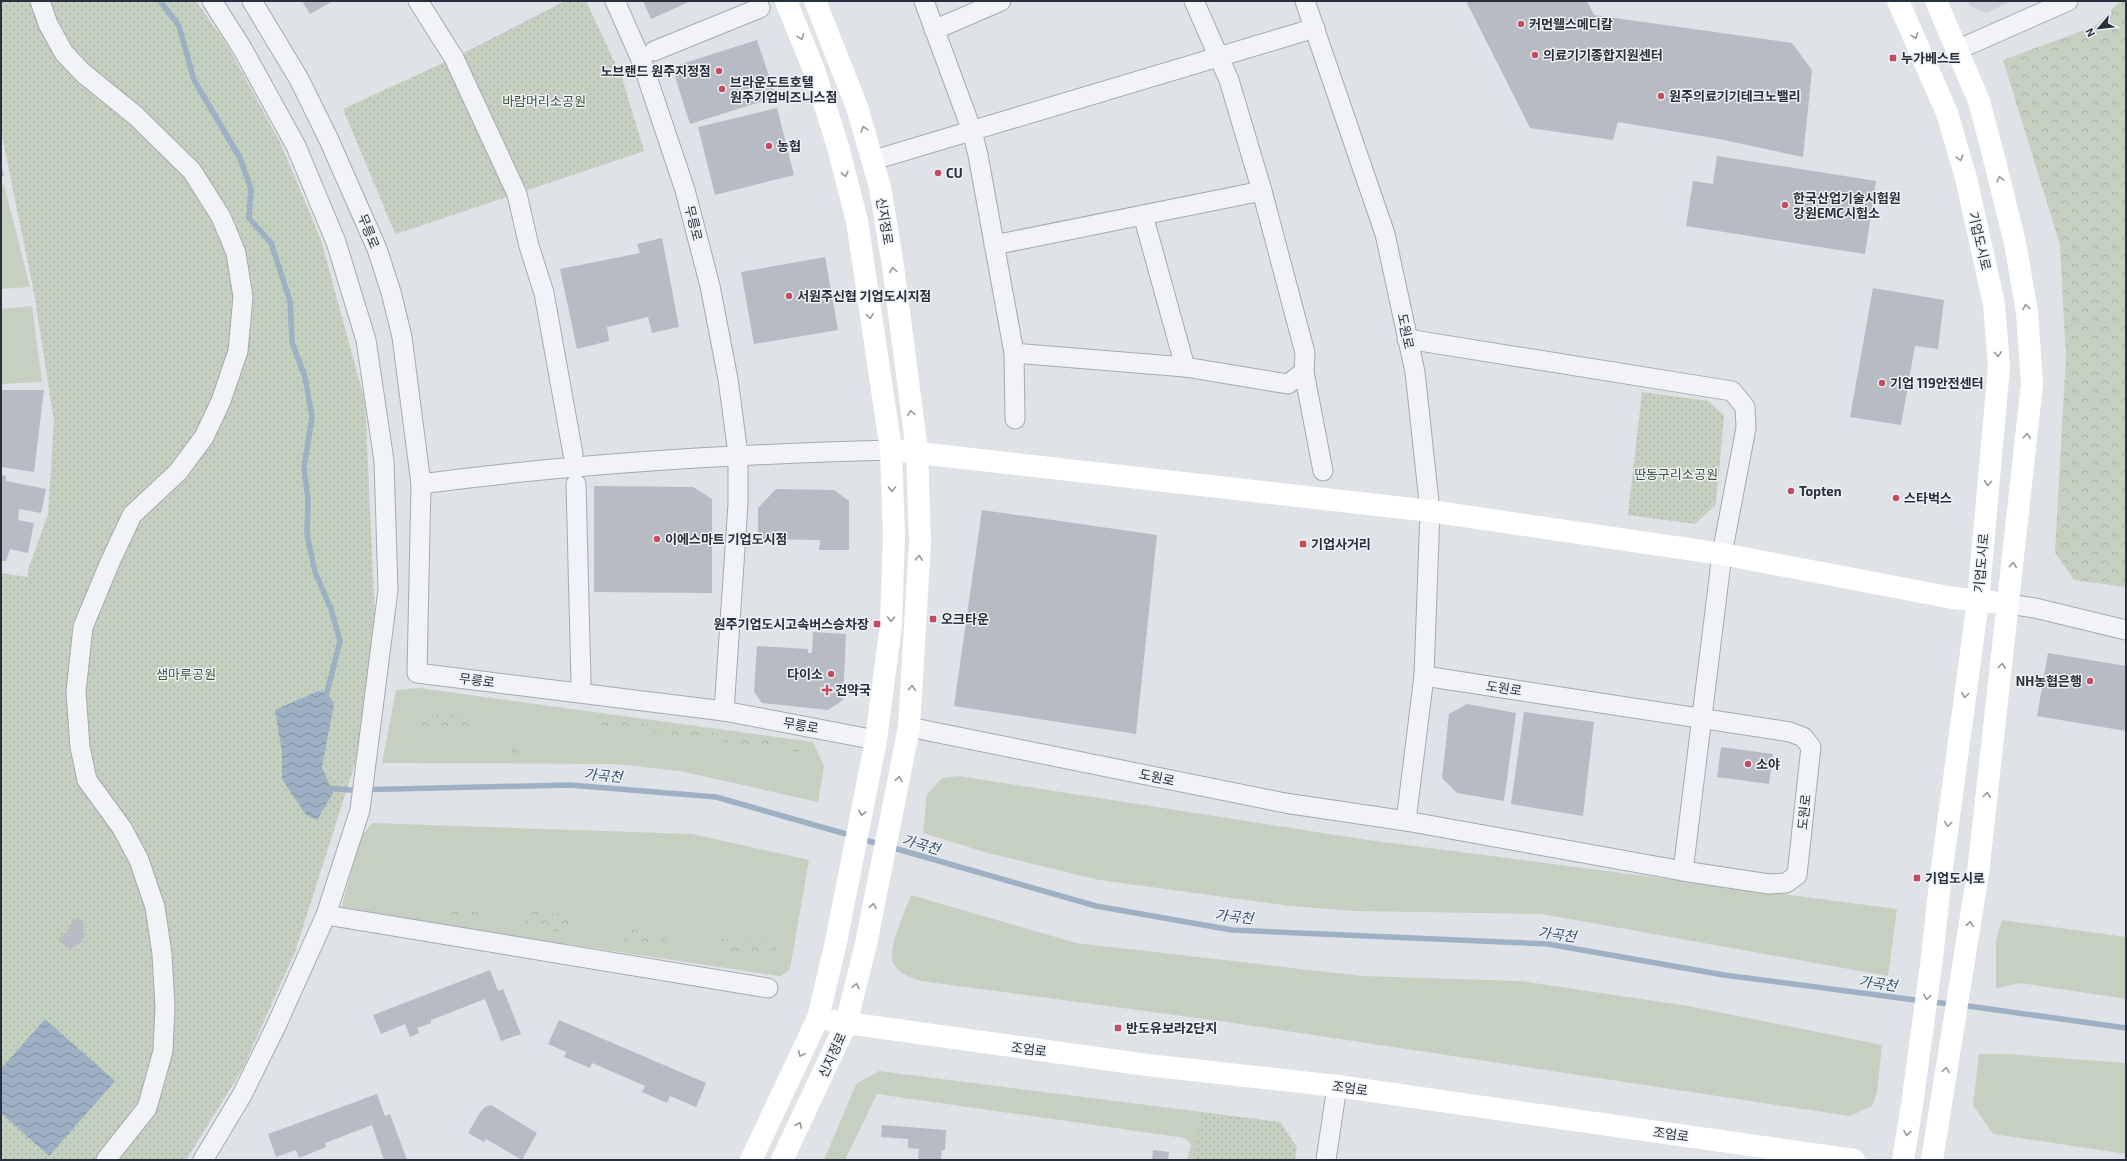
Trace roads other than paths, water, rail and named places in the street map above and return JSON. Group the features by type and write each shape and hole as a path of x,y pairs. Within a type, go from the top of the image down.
{"street":[{"path":"40,1 48,24 64,53 82,73 136,116 192,171 221,217 236,253 243,297 238,351 221,401 204,437 178,472 132,515 83,626 76,692 80,748 87,780 122,828 139,860 154,907 162,954 165,1007 163,1051 147,1108 106,1160"},
{"path":"202,1160 242,1095 276,1026 326,915 360,810 388,590 384,461 366,340 336,242 296,146 242,48 212,1"},
{"name":"무릉로","path":"252,1 302,86 348,180 377,249 391,292 402,337 421,484 417,673 724,712 876,740"},
{"path":"418,1 454,58 516,194 529,246 544,293 573,454"},
{"name":"무릉로","path":"615,1 642,62 685,190 710,286 728,379 738,454 738,504 724,712"},
{"path":"751,1160 818,1018 836,942 876,740 891,625 894,536 891,450 857,221 838,148 814,70 786,1"},
{"name":"신지정로","path":"782,1160 846,1024 866,944 909,727 920,542 917,452 880,187 874,160 845,73 815,1"},
{"path":"924,1 972,131 1014,353 1015,419"},
{"path":"934,30 1001,1"},
{"path":"1194,1 1229,80 1262,191 1305,353 1304,372 1323,471"},
{"name":"도원로","path":"1305,1 1385,234 1415,372 1430,511 1424,676 1406,821"},
{"name":"기업도시로","path":"1898,1 1947,113 1966,178 1994,304 1999,367 1978,601 1940,883 1932,958 1912,1105 1902,1160"},
{"path":"1932,1160 1978,873 2009,604 2032,384 2027,312 2015,243 1985,123 1979,101 1936,1"},
{"path":"1957,50 2068,1"},
{"path":"654,51 760,8"},
{"path":"874,160 1219,58 1315,28"},
{"path":"994,245 1262,191"},
{"path":"1143,215 1184,367"},
{"path":"1408,339 1732,391 1745,407 1746,428 1722,554 1683,871"},
{"path":"1014,353 1184,367 1288,384 1304,372"},
{"path":"421,484 507,473 738,454 891,450 917,452 1430,511 1722,554 1978,601 2035,608 2126,630"},
{"path":"576,484 581,682"},
{"name":"도원로","path":"909,727 1285,803 1406,821 1683,871 1769,884 1786,883 1797,875 1811,747 1803,737 1790,732 1424,676"},
{"path":"326,915 768,988"},
{"name":"조엄로","path":"818,1018 846,1024 1147,1065 1337,1086 1854,1160"},
{"path":"1326,1160 1337,1086"}],"water":[{"path":"318,691 327,693 334,704 322,767 333,793 317,820 306,815 282,779 282,752 275,710"},
{"path":"45,1019 115,1081 49,1156 1,1113 1,1069"}],"waterway":[{"path":"160,1 179,26 194,80 240,158 251,189 249,218 271,243 290,301 292,342 305,377 312,417 304,468 308,499 307,534 315,572 331,609 340,641 325,700"},
{"name":"가곡천","path":"324,788 350,790 570,785 716,797 853,836"},
{"name":"가곡천","path":"862,839 882,845"},
{"name":"가곡천","path":"890,847 1096,906 1232,930 1548,944 1724,975 1923,1001"},
{"name":"가곡천","path":"1931,1002 1952,1004"},
{"name":"가곡천","path":"1961,1005 2126,1028"}],"place":[{"name":"커먼웰스메디칼","path":"1521,24"},
{"name":"의료기기종합지원센터","path":"1535,55"},
{"name":"누가베스트","path":"1893,58"},
{"name":"노브랜드 원주지정점","path":"719,71"},
{"name":"브라운도트호텔 원주기업비즈니스점","path":"722,89"},
{"name":"원주의료기기테크노밸리","path":"1661,96"},
{"name":"농협","path":"769,146"},
{"name":"CU","path":"938,173"},
{"name":"한국산업기술시험원 강원EMC시험소","path":"1785,205"},
{"name":"서원주신협 기업도시지점","path":"789,296"},
{"name":"기업 119안전센터","path":"1882,383"},
{"name":"Topten","path":"1791,491"},
{"name":"스타벅스","path":"1896,498"},
{"name":"이에스마트 기업도시점","path":"657,539"},
{"name":"기업사거리","path":"1303,544"},
{"name":"오크타운","path":"933,619"},
{"name":"원주기업도시고속버스승차장","path":"877,624"},
{"name":"다이소","path":"831,674"},
{"name":"NH농협은행","path":"2090,681"},
{"name":"건약국","path":"827,690"},
{"name":"소야","path":"1748,764"},
{"name":"기업도시로","path":"1917,878"},
{"name":"반도유보라2단지","path":"1118,1028"}],"park label":[{"name":"바람머리소공원","path":"544,101"},
{"name":"딴동구리소공원","path":"1676,474"},
{"name":"샘마루공원","path":"186,674"}]}
